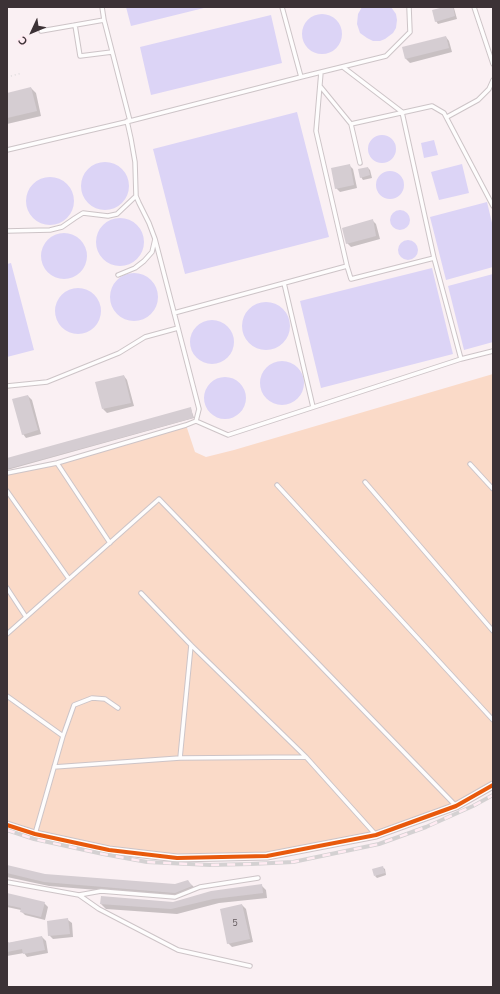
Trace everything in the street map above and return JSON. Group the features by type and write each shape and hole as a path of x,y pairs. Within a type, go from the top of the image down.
{"street":[{"path":"7,825 35,834 109,850 177,858 267,856 376,835 456,806 493,786"}],"lane":[{"path":"102,7 128,121 134,162 136,196 149,223 155,240 199,409 196,421"},
{"path":"282,7 301,77"},
{"path":"7,150 386,56 410,32 409,7"},
{"path":"474,7 493,64"},
{"path":"41,31 104,20"},
{"path":"75,25 80,56 112,52"},
{"path":"343,67 402,112 434,258 461,359"},
{"path":"321,72 316,131 351,279 434,258"},
{"path":"447,117 478,100 489,89 493,80"},
{"path":"320,86 351,124 360,163"},
{"path":"351,124 432,106 444,113 447,117 493,206"},
{"path":"7,231 50,230 62,227 83,213 108,216 117,214 136,196"},
{"path":"118,275 135,268 144,261 152,252 155,240"},
{"path":"174,313 347,266"},
{"path":"284,283 313,407"},
{"path":"7,386 47,382 119,353 145,337 178,328"},
{"path":"7,474 57,463 196,421 228,436 313,407 493,350"},
{"path":"57,463 110,543"},
{"path":"470,464 493,489"},
{"path":"365,482 493,631"},
{"path":"277,485 493,720"},
{"path":"7,491 69,579"},
{"path":"7,634 159,499 456,806"},
{"path":"7,588 26,617"},
{"path":"141,593 191,645 306,757 376,835"},
{"path":"180,758 191,645"},
{"path":"7,696 63,736"},
{"path":"35,834 63,736 74,705 92,698 105,699 118,708"},
{"path":"54,767 180,758 306,757"},
{"path":"7,882 79,895 102,891 174,897 200,886 258,878"},
{"path":"79,895 98,909 178,950 250,966"}],"path":[{"path":"7,77 22,73"}],"shaded area":[{"path":"126,7 208,7 131,26"},
{"path":"362,7 391,7 396,14 397,20 396,28 393,33 380,41 373,41 360,33 357,24 358,14"},
{"path":"318,14 326,14 333,17 339,23 342,34 339,45 333,51 326,54 318,54 311,51 305,45 302,38 302,30 305,23 311,17"},
{"path":"271,15 282,63 151,95 140,47"},
{"path":"297,112 329,237 185,274 153,149"},
{"path":"382,135 392,139 396,149 392,159 382,163 372,159 368,149 372,139"},
{"path":"434,140 438,155 424,158 421,143"},
{"path":"105,162 114,164 122,169 127,177 129,186 127,195 122,203 114,208 105,210 96,208 88,203 83,195 81,186 83,177 88,169 96,164"},
{"path":"462,164 469,193 439,200 431,172"},
{"path":"390,171 400,175 404,185 400,195 390,199 380,195 376,185 380,175"},
{"path":"50,177 59,179 67,184 72,192 74,201 72,210 67,218 59,223 50,225 41,223 33,218 28,210 26,201 28,192 33,184 41,179"},
{"path":"487,202 493,227 493,267 446,280 430,217"},
{"path":"400,210 407,213 410,220 407,227 400,230 393,227 390,220 393,213"},
{"path":"120,218 129,220 137,225 142,233 144,242 142,251 137,259 129,264 120,266 111,264 103,259 98,251 96,242 98,233 103,225 111,220"},
{"path":"64,233 77,237 83,243 87,256 83,269 77,275 64,279 51,275 45,269 41,256 45,243 51,237"},
{"path":"408,240 415,243 418,250 415,257 408,260 401,257 398,250 401,243"},
{"path":"11,263 34,350 7,357 7,264"},
{"path":"432,268 453,354 321,388 300,301"},
{"path":"134,273 143,275 151,280 156,288 158,297 156,306 151,314 143,319 134,321 125,319 117,314 112,306 110,297 112,288 117,280 125,275"},
{"path":"493,274 493,342 464,350 448,286"},
{"path":"83,288 95,294 100,302 100,320 95,328 87,333 73,334 61,328 56,320 55,306 61,294 69,289"},
{"path":"266,302 275,304 283,309 288,317 290,326 288,335 283,343 275,348 266,350 257,348 249,343 244,335 242,326 244,317 249,309 257,304"},
{"path":"208,320 216,320 228,326 234,338 234,346 228,358 216,364 208,364 196,358 190,346 190,338 196,326"},
{"path":"278,361 286,361 291,362 298,367 303,374 303,392 298,399 291,404 278,405 270,402 263,395 260,387 260,379 263,371 270,364"},
{"path":"493,374 493,785 456,806 376,835 267,856 177,858 109,850 7,825 7,473 57,463 186,425 195,452 206,457"},
{"path":"221,377 229,377 237,380 243,386 246,398 243,410 237,416 229,419 221,419 213,416 207,410 204,402 204,394 207,386 213,380"}],"building":[{"path":"444,7 453,7 455,16 435,22 432,10"},
{"path":"446,36 449,48 405,59 402,47"},
{"path":"31,87 37,111 7,118 7,93"},
{"path":"350,164 354,185 335,189 331,168"},
{"path":"368,167 370,175 360,178 358,169"},
{"path":"373,219 376,236 346,244 342,228"},
{"path":"124,375 131,403 102,409 95,382"},
{"path":"28,395 38,430 22,435 12,399"},
{"path":"191,407 193,418 7,469 7,458"},
{"path":"7,865 45,874 175,884 188,880 192,886 175,893 44,882 7,873"},
{"path":"383,866 385,873 374,876 372,869"},
{"path":"262,884 263,893 213,899 171,909 100,904 101,896 173,902 211,891"},
{"path":"7,893 45,902 41,917 20,912 21,908 7,905"},
{"path":"242,904 250,939 227,944 220,909"},
{"path":"68,918 70,934 48,936 47,921"},
{"path":"42,936 45,950 23,954 22,949 7,952 7,943"}],"railway":[{"path":"7,830 34,839 147,862 210,865 293,862 379,844 426,827 473,806 493,795"}],"cycle path":[{"path":"7,825 35,834 109,850 177,858 267,856 376,835 456,806 493,785"}]}
